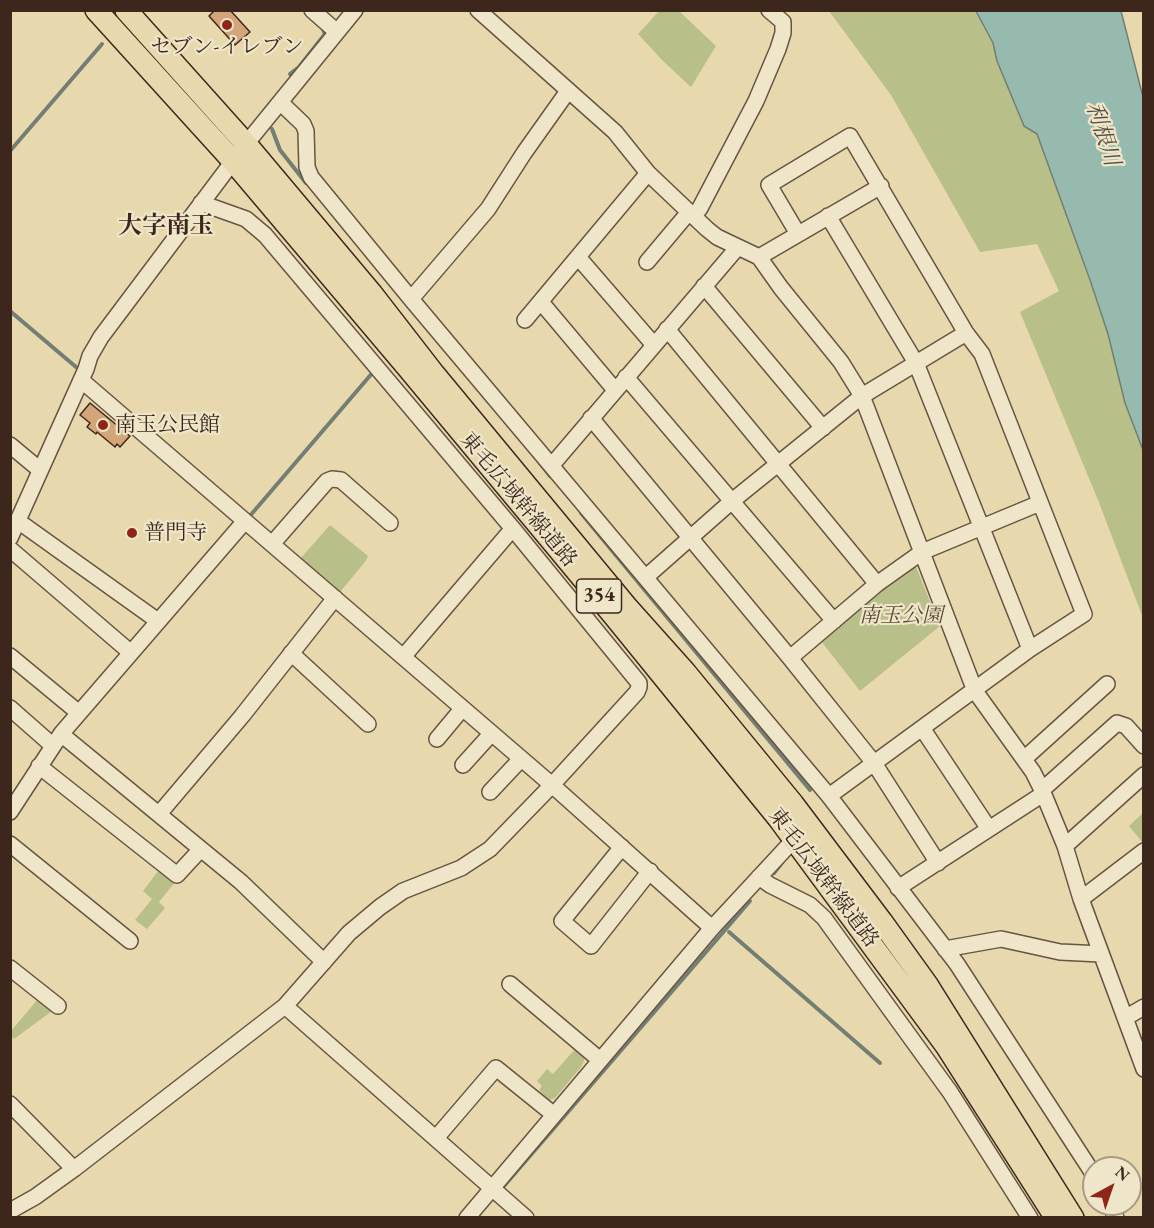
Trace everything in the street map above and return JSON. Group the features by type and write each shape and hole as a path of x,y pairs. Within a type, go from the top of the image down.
{"highway":[{"name":"東毛広域幹線道路","path":"96,10 239,152 372,294 434,374 626,606 716,709 808,824 928,986 1073,1218"},
{"name":"東毛広域幹線道路","path":"126,10 779,819 947,1047 1056,1218"}],"street":[{"path":"312,10 337,32"},
{"path":"10,538 90,356 101,337 239,152 355,10"},
{"path":"478,10 615,132 648,173 717,237 759,257 841,362 862,396 975,691 1024,759 1042,792 1065,846 1081,899 1143,1069"},
{"path":"647,262 691,214 700,208 756,101 783,33 783,22 769,10"},
{"path":"411,299 489,209 524,153 568,91"},
{"path":"280,103 303,124 306,130 307,167 311,177 829,796 945,949 1082,1156"},
{"path":"798,234 769,184 850,136 966,333 982,354 1084,614 1030,649 829,796"},
{"path":"525,320 648,173"},
{"path":"759,257 881,186"},
{"path":"10,1211 35,1197 74,1168 285,1006 349,933 403,891 461,867 490,849 637,692 639,683 514,530 266,235 246,219 201,203"},
{"path":"828,216 916,363 1030,649"},
{"path":"552,465 738,247"},
{"path":"578,256 654,345"},
{"path":"704,286 823,428"},
{"path":"540,302 615,390"},
{"path":"667,329 877,584"},
{"path":"646,576 732,501 862,396 966,333"},
{"path":"626,377 834,621"},
{"path":"81,380 552,785 712,928"},
{"path":"591,418 790,658 874,764 938,863"},
{"path":"10,445 40,470"},
{"path":"272,544 332,478 341,480 390,523"},
{"path":"790,658 877,584 922,552 1040,503"},
{"path":"18,520 158,621"},
{"path":"10,812 56,739 245,521"},
{"path":"403,657 508,534 514,530"},
{"path":"10,549 130,652"},
{"path":"159,814 242,716 335,598"},
{"path":"291,653 368,724"},
{"path":"10,656 79,713"},
{"path":"1024,759 1107,684"},
{"path":"10,708 159,814 241,882 324,962"},
{"path":"437,739 462,709"},
{"path":"898,888 1042,792 1117,723 1126,726 1143,746"},
{"path":"922,728 989,829"},
{"path":"463,765 491,734"},
{"path":"490,792 521,759"},
{"path":"39,766 177,875 201,849"},
{"path":"1065,846 1143,775"},
{"path":"467,1218 712,928 808,824"},
{"path":"10,844 130,941"},
{"path":"622,847 562,921 591,946 650,871"},
{"path":"1081,899 1143,851"},
{"path":"759,877 810,905 825,918 950,1092 1027,1217"},
{"path":"945,949 1001,939 1060,952 1101,954"},
{"path":"10,968 58,1006"},
{"path":"510,984 600,1060"},
{"path":"285,1006 526,1218"},
{"path":"1125,1018 1143,1006"},
{"path":"436,1138 496,1068 553,1114"},
{"path":"10,1104 74,1168"}],"green space":[{"path":"660,10 679,11 716,46 691,87 638,34"},
{"path":"829,11 976,11 993,43 997,61 1024,126 1037,134 1108,334 1125,403 1143,450 1143,618 1098,500 1020,312 1059,291 1037,244 980,252 891,95"},
{"path":"330,525 368,556 340,592 300,559"},
{"name":"南玉公園","path":"910,567 916,567 940,626 860,691 821,641"},
{"path":"1143,813 1143,843 1129,826"},
{"path":"159,870 175,882 159,902 165,908 147,929 135,920 152,899 143,891"},
{"path":"38,999 52,1011 14,1039 11,1031"},
{"path":"576,1048 584,1054 581,1067 555,1098 549,1100 539,1090 542,1086 537,1081 547,1069 553,1074"}],"water":[{"name":"利根川","path":"976,11 1121,11 1143,97 1143,450 1125,403 1108,334 1090,280 1037,134 1024,126 997,61 993,43"}],"building":[{"path":"215,10 230,10 250,32 235,45 209,16"},
{"name":"南玉公民館","path":"90,403 130,436 120,447 117,444 115,447 87,427 90,423 80,415"}],"waterway":[{"path":"290,74 299,67 325,34 323,29"},
{"path":"10,151 102,44"},
{"path":"272,129 280,150 306,183"},
{"path":"10,311 76,367"},
{"path":"249,517 374,371"},
{"path":"540,463 550,476"},
{"path":"581,513 810,790"},
{"path":"774,873 781,864"},
{"path":"504,1186 750,901"},
{"path":"729,932 880,1063"}],"place":[{"name":"セブン-イレブン","path":"227,25"},
{"name":"南玉公民館","path":"103,425"},
{"name":"普門寺","path":"132,533"}],"district":[{"name":"大字南玉","path":"166,226"}]}
